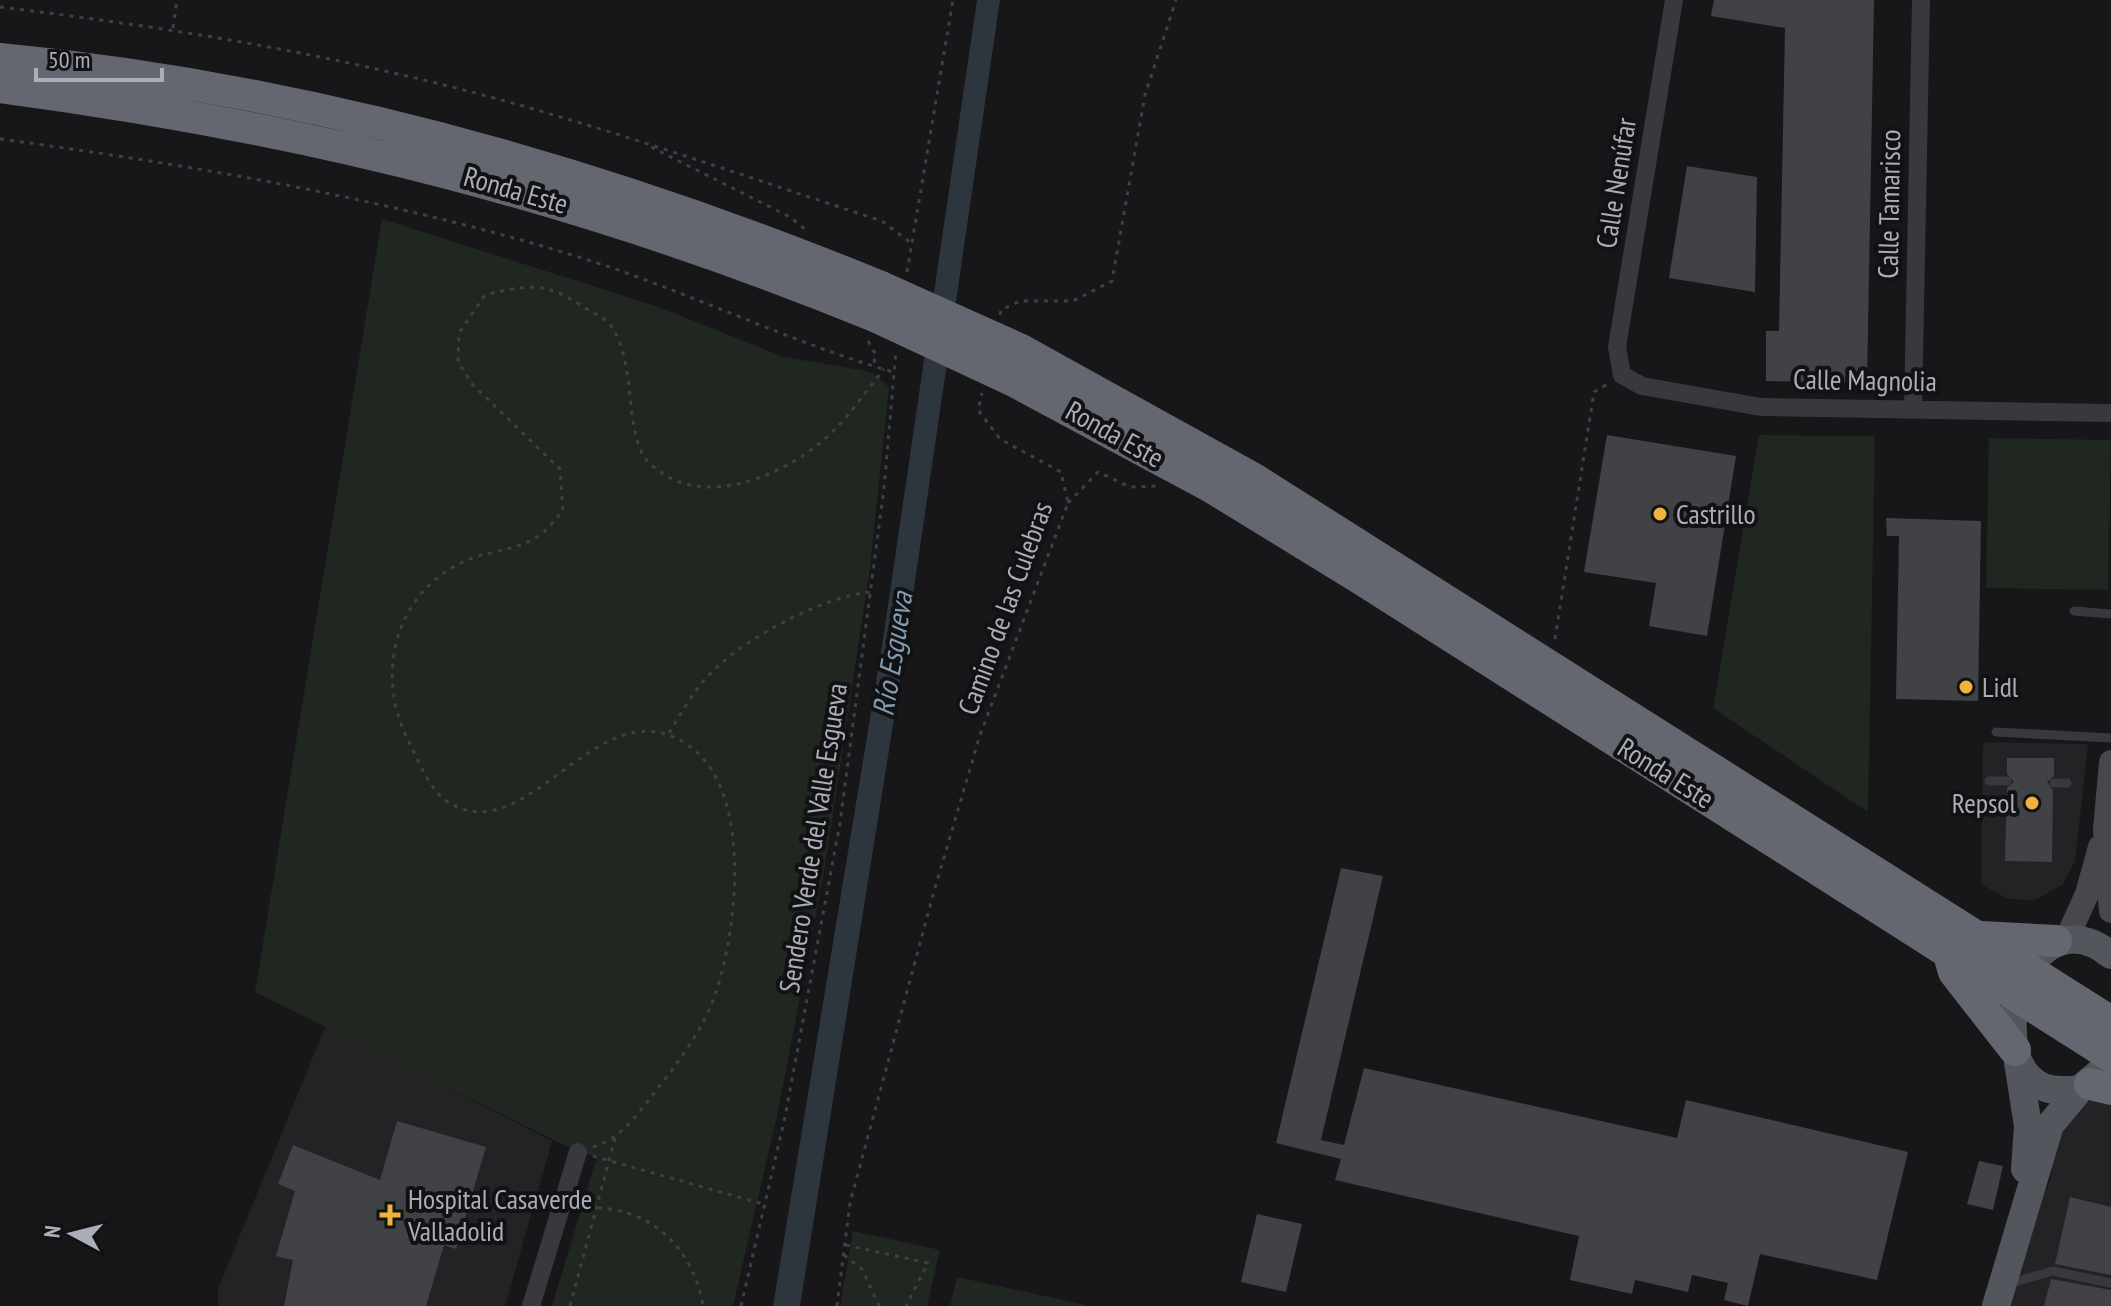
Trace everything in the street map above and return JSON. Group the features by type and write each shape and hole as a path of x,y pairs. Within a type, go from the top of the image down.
{"highway":[{"name":"Ronda Este","path":"0,59 154,78 268,99 501,152 715,221 874,314"},
{"name":"Ronda Este","path":"0,87 260,127 477,178 710,252 874,314 1254,479 1982,937 2101,1076"},
{"name":"Ronda Este","path":"1006,371 1238,503 1948,952 2111,1022"},
{"path":"1982,937 2061,940"},
{"path":"1948,952 1954,972 2016,1056"}],"main road":[{"path":"2022,1214 2028,1126 2013,1025 2024,983 2061,940 2083,939 2111,955"},
{"path":"2016,1056 2031,1079 2043,1087 2101,1076"},
{"path":"1996,1306 2050,1125 2101,1076"}],"street":[{"name":"Calle Nenúfar","path":"1622,375 1617,347 1674,0"},
{"name":"Calle Tamarisco","path":"1913,409 1921,0"},
{"name":"Calle Magnolia","path":"1622,375 1642,386 1761,407 2111,413"},
{"path":"2061,940 2087,894 2105,829 2111,771"},
{"path":"2105,829 2111,911"},
{"path":"531,1306 578,1152"}],"lane":[{"path":"2074,611 2111,614"},
{"path":"1996,732 2111,738"},
{"path":"1989,781 2007,781"},
{"path":"2054,783 2067,783"},
{"path":"2004,1278 2018,1281 2053,1271 2111,1283"}],"path":[{"path":"173,29 177,0"},
{"path":"0,7 173,29 391,72 640,142 882,221 911,243 938,105 953,0"},
{"path":"998,325 1001,310 1020,301 1073,301 1112,281 1145,95 1176,0"},
{"path":"0,139 163,162 374,203 571,254 884,369 838,427 814,448 732,486 690,486 672,480 653,467 641,452 626,368 611,325 599,317 561,292 529,285 485,295 459,333 458,362 473,385 560,469 563,511 537,537 462,562 429,585 405,612 392,655 392,698 428,778 448,802 482,813 514,804 589,750 623,734 669,733 695,751 716,780 731,827 735,897 715,997 689,1046 637,1116 606,1144 578,1152"},
{"path":"640,142 790,217 810,233"},
{"path":"873,366 874,314"},
{"name":"Sendero Verde del Valle Esgueva","path":"741,1306 785,1117 840,823 895,398 893,372 884,369"},
{"name":"Camino de las Culebras","path":"837,1306 850,1203 864,1147 976,750 1068,503 1061,472 1000,439 978,410 1006,371"},
{"path":"1554,640 1594,392 1622,375"},
{"path":"1068,503 1098,472 1130,487 1168,485"},
{"path":"669,733 691,696 715,668 740,648 816,609 871,592"},
{"path":"570,1306 616,1135"},
{"path":"578,1152 765,1204"},
{"path":"598,1208 624,1209 650,1220 668,1237 695,1281 703,1306"},
{"path":"845,1244 928,1263 906,1306"},
{"path":"844,1255 862,1269 879,1306"}],"shaded area":[{"path":"382,219 659,307 784,357 874,374 889,387 870,568 825,866 779,1107 733,1306 552,1306 597,1157 578,1152 255,992"},
{"path":"1759,435 1875,436 1868,812 1713,708"},
{"path":"1989,438 2111,440 2108,590 1986,588"},
{"name":"Repsol","path":"1983,742 2088,744 2075,861 2063,884 2036,900 2007,899 1981,884"},
{"name":"Hospital Casaverde Valladolid","path":"326,1025 552,1141 505,1306 218,1306 218,1289"},
{"path":"2111,1097 2111,1306 2011,1306 2042,1189 2047,1189 2051,1177 2055,1146 2049,1144 2079,1104"},
{"path":"853,1231 940,1250 927,1306 840,1306"},
{"path":"957,1277 1090,1306 950,1306"}],"water":[{"name":"Río Esgueva","path":"977,0 1000,0 905,650 800,1306 773,1306 882,646"}],"building":[{"path":"1714,0 1874,0 1867,383 1766,381 1766,331 1779,331 1785,28 1711,16"},
{"path":"1687,166 1757,177 1755,292 1669,278"},
{"name":"Castrillo","path":"1607,435 1736,456 1707,636 1649,626 1656,583 1584,572"},
{"path":"1886,518 1981,521 1978,701 1896,699 1899,536 1887,536"},
{"path":"2007,758 2054,758 2054,776 2047,782 2053,790 2052,862 2005,861 2007,788 2014,782 2007,774"},
{"path":"1341,868 1383,876 1321,1140 1344,1145 1364,1068 1677,1138 1686,1100 1908,1152 1877,1280 1760,1254 1748,1306 1724,1300 1728,1283 1692,1275 1688,1292 1635,1280 1632,1294 1570,1280 1579,1236 1335,1180 1341,1159 1276,1143"},
{"path":"397,1121 486,1147 456,1249 444,1245 426,1306 284,1306 293,1260 276,1256 295,1191 278,1184 293,1145 380,1180"},
{"path":"1979,1161 2003,1166 1993,1210 1967,1204"},
{"path":"2070,1197 2111,1207 2111,1275 2055,1264"},
{"path":"1257,1214 1302,1224 1286,1292 1241,1282"},
{"path":"2051,1279 2111,1290 2111,1306 2044,1306"}],"place":[{"name":"Castrillo","path":"1660,514"},
{"name":"Lidl","path":"1966,687"},
{"name":"Repsol","path":"2032,803"},
{"name":"Hospital Casaverde Valladolid","path":"390,1215"}]}
